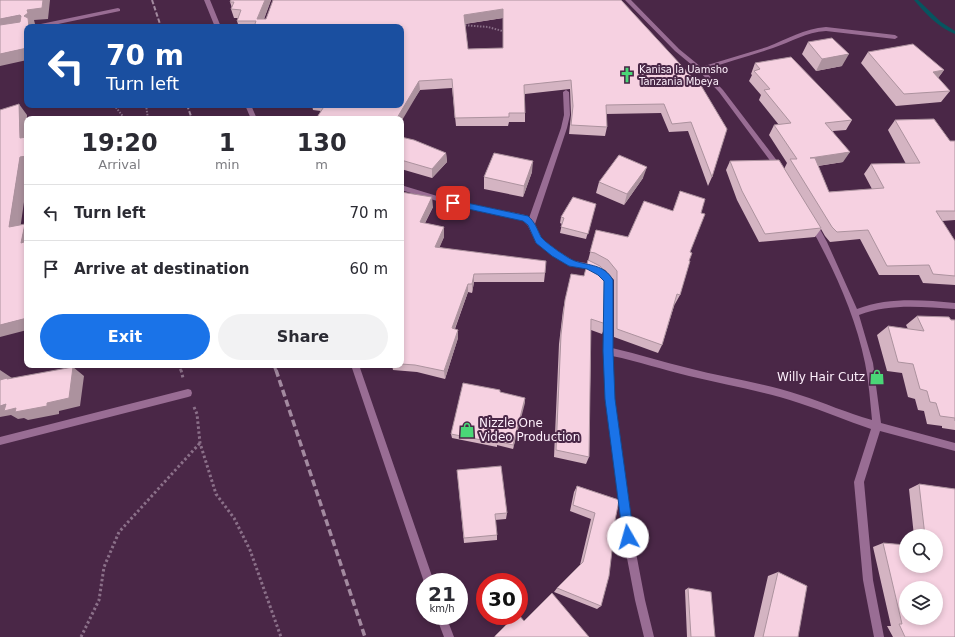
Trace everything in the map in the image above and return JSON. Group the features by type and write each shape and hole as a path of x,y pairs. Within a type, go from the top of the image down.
{"street":[{"path":"207,0 217,24"},
{"path":"628,0 677,50 700,69 720,91 784,176"},
{"path":"50,24 118,10"},
{"path":"700,69 770,48 796,35 816,30 826,29 895,37"},
{"path":"531,224 564,128 567,115 566,92"},
{"path":"404,188 415,193 453,203 525,218 531,224 539,241 555,253 572,264 589,266 601,273 608,280 610,399 628,537 640,600 649,637"},
{"path":"808,215 823,242 855,313 869,363 877,425 859,482 868,580 879,637"},
{"path":"855,313 866,308 899,303 955,306"},
{"path":"608,351 636,357 688,372 761,388 800,399 849,418 955,447"},
{"path":"356,368 426,573"},
{"path":"0,441 188,393"},
{"path":"444,625 449,637"}],"path":[{"path":"460,25 488,27 509,34"},
{"path":"116,108 123,116"},
{"path":"181,368 188,393 197,414 200,443 216,494 234,518 250,550 281,637"},
{"path":"81,637 100,600 104,567 119,532 200,443"}],"building":[{"path":"0,0 43,0 42,8 27,10 28,13 24,16 28,18 29,24 24,24 24,49 0,54 0,25 20,22 21,16 0,19"},
{"path":"231,0 265,0 257,19 266,19 273,0 621,0 692,77 696,77 727,129 712,177 691,122 672,124 664,104 606,105 607,127 571,125 573,106 571,80 524,85 525,113 509,113 509,117 455,118 452,79 419,81 404,106 404,24 255,24 256,21 237,21 241,10 231,9 234,2 230,2","holes":["503,9 503,48 468,49 464,15"]},
{"path":"832,38 849,54 822,59 808,42"},
{"path":"913,44 944,70 933,72 950,91 904,94 868,52"},
{"path":"791,57 852,120 825,123 850,152 810,158 815,158 829,192 884,188 871,164 920,163 895,120 934,119 950,141 955,141 955,211 936,211 955,241 955,276 933,274 929,265 887,266 868,230 837,232 832,227 790,159 797,159 774,125 791,123 764,90 770,89 754,71 760,69 755,63"},
{"path":"19,104 20,138 24,137 24,156 20,157 9,227 24,224 21,243 24,242 24,319 0,325 0,110"},
{"path":"323,108 403,108 398,116 318,116"},
{"path":"404,138 414,140 446,153 432,169 404,161"},
{"path":"494,153 533,161 524,186 484,177"},
{"path":"619,155 647,167 627,194 599,182"},
{"path":"779,160 821,228 765,234 742,191 730,161"},
{"path":"680,191 705,199 701,213 705,214 690,252 692,253 680,295 677,294 662,345 617,329 617,271 608,260 590,252 596,230 628,237 644,201 673,211"},
{"path":"404,192 432,197 420,222 444,227 435,247 546,261 545,273 474,274 472,284 468,284 452,328 458,330 444,371 404,364"},
{"path":"573,197 596,204 588,234 561,227 564,218 561,217"},
{"path":"588,260 600,266 605,272 606,324 591,319 589,457 556,450 561,335 565,300 571,274 584,276"},
{"path":"917,316 949,317 951,320 955,320 955,418 940,416 936,403 930,402 927,391 920,389 913,364 898,362 888,326 924,331"},
{"path":"73,368 69,398 47,403 47,406 15,412 16,408 4,411 6,404 0,406 0,380"},
{"path":"463,383 500,390 500,392 525,398 513,445 451,434"},
{"path":"501,466 507,513 495,514 497,535 464,538 457,470"},
{"path":"919,484 955,489 955,637 905,637 899,625 943,625 943,581 899,581 899,611 883,543 899,544 899,573 943,573 943,529 924,529"},
{"path":"577,486 619,500 611,541 613,542 609,576 601,606 557,588 583,562 595,513 573,505"},
{"path":"778,572 807,586 798,637 763,637"},
{"path":"688,588 711,592 715,637 691,637"},
{"path":"552,593 589,637 495,637 506,625 528,625 528,617"}],"waterway":[{"path":"916,0 939,23 955,33"}],"railway":[{"path":"152,0 160,24"},
{"path":"188,108 191,116"},
{"path":"276,370 365,637"}],"place":[{"name":"Kanisa la Uamsho Tanzania Mbeya","path":"627,75"},
{"name":"Willy Hair Cutz","path":"877,377"},
{"name":"Nizzle One Video Production","path":"467,430"}],"route":[{"path":"453,203 525,218 531,224 539,241 555,253 572,264 589,266 601,273 608,280 610,399 628,537"}]}
